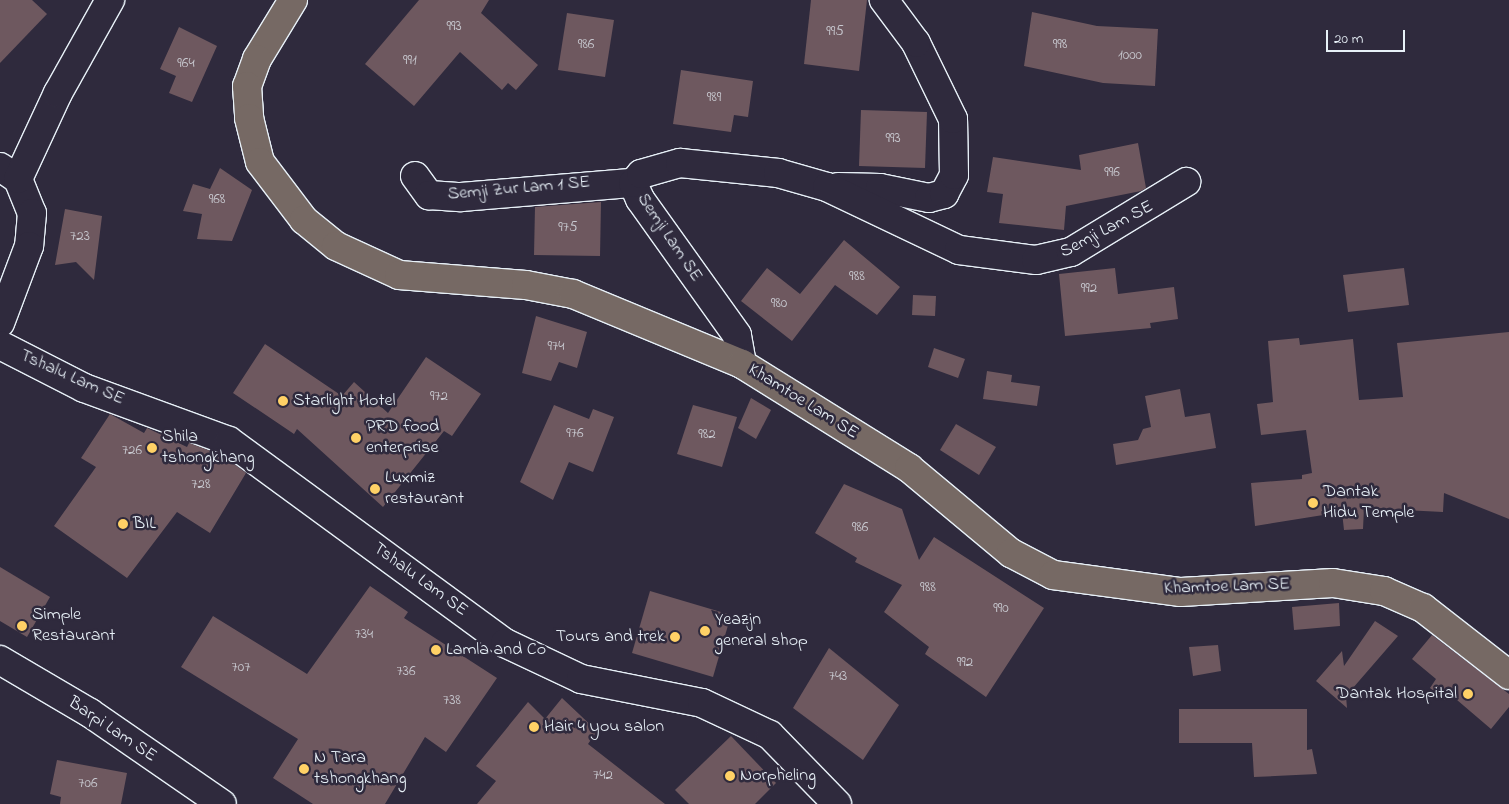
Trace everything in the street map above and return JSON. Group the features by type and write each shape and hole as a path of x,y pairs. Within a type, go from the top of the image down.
{"main road":[{"name":"Khamtoe Lam SE","path":"293,0 257,59 247,86 260,162 304,220 336,246 399,275 526,285 573,294 742,364 909,468 1010,553 1053,575 1181,592 1333,583 1384,592 1423,608 1509,675"}],"street":[{"path":"0,323 29,246 32,213 9,173 58,93 110,0"},
{"name":"Semji Lam SE","path":"827,187 880,188 929,198 944,194 954,175 953,120 916,43 884,0"},
{"name":"Semji Lam SE","path":"742,364 737,335 633,183 641,174 680,162 778,172 827,187 959,250 1036,260 1071,252 1186,182"},
{"name":"Semji Zur Lam 1 SE","path":"415,176 428,195 461,197 612,181 633,183"},
{"name":"Tshalu Lam SE","path":"0,345 84,388 229,441 505,643 581,678 702,703 770,735 837,804"},
{"name":"Barpi Lam SE","path":"0,660 90,713 222,804"}],"building":[{"path":"0,0 32,0 47,14 0,63"},
{"path":"419,0 489,0 481,13 538,65 516,90 508,83 502,90 460,52 414,106 365,64"},
{"path":"811,0 867,0 859,71 804,64"},
{"path":"1032,12 1097,26 1158,29 1155,86 1103,83 1024,66"},
{"path":"567,13 614,20 605,77 558,70"},
{"path":"179,27 217,46 192,102 169,93 176,76 160,69"},
{"path":"681,70 753,81 748,117 734,115 731,132 673,124"},
{"path":"861,110 927,112 925,168 859,166"},
{"path":"1138,143 1146,188 1141,191 1066,206 1064,230 999,223 1003,194 987,192 993,157 1081,170 1079,155"},
{"path":"220,168 252,190 232,241 197,239 202,214 183,211 193,184 210,189"},
{"path":"601,202 600,256 534,255 535,207"},
{"path":"65,209 102,216 94,280 76,262 55,265"},
{"path":"844,240 900,287 877,315 835,285 792,341 741,301 767,268 800,294"},
{"path":"1115,268 1118,294 1174,287 1178,319 1150,323 1151,328 1065,336 1059,274"},
{"path":"1404,268 1409,305 1348,312 1343,275"},
{"path":"913,295 936,296 935,316 912,315"},
{"path":"536,316 587,332 577,368 559,362 551,381 522,373"},
{"path":"1509,332 1509,519 1444,493 1443,512 1364,508 1363,529 1344,530 1342,512 1255,526 1251,483 1302,479 1302,475 1312,473 1306,430 1261,435 1257,404 1273,402 1268,341 1299,338 1300,345 1353,339 1359,400 1403,397 1397,343"},
{"path":"265,344 342,396 354,382 388,413 426,357 481,394 452,436 444,431 383,507 297,429 294,434 233,393"},
{"path":"934,348 965,359 958,378 928,367"},
{"path":"987,371 1012,375 1011,382 1040,386 1037,406 983,399"},
{"path":"1180,389 1185,417 1210,413 1216,448 1116,465 1113,444 1138,440 1143,429 1151,427 1145,396"},
{"path":"751,398 771,410 756,439 738,428"},
{"path":"554,405 589,419 593,409 614,417 593,472 569,462 553,500 520,482"},
{"path":"693,405 737,417 722,467 677,454"},
{"path":"110,414 144,433 147,428 187,447 189,443 222,455 246,473 210,533 177,512 127,578 54,526 96,467 81,458"},
{"path":"956,424 996,447 979,475 940,450"},
{"path":"844,484 902,509 919,560 934,537 1044,608 986,697 925,654 929,647 884,612 902,585 855,562 857,558 815,533"},
{"path":"0,567 50,597 27,637 0,621"},
{"path":"370,586 408,612 404,618 497,678 446,752 425,737 385,804 313,804 273,778 298,739 181,667 213,616 307,674"},
{"path":"650,591 731,615 713,677 632,653"},
{"path":"1339,603 1340,626 1294,630 1292,607"},
{"path":"1375,621 1398,636 1346,696 1347,708 1316,681 1342,651 1344,666"},
{"path":"1432,635 1509,694 1509,707 1491,729 1450,694 1445,700 1430,688 1436,679 1412,659"},
{"path":"1218,645 1221,671 1193,676 1189,647"},
{"path":"829,648 899,705 863,760 793,708"},
{"path":"562,698 597,731 588,744 665,804 477,804 496,781 476,766 528,702 545,719"},
{"path":"1179,709 1307,709 1307,750 1312,749 1317,774 1254,777 1252,743 1179,743"},
{"path":"731,736 776,783 755,804 689,804 675,790"},
{"path":"57,760 127,773 121,804 60,804 61,797 50,794"}],"place":[{"name":"Starlight Hotel","path":"283,401"},
{"name":"PRD food enterprise","path":"356,438"},
{"name":"Shila tshongkhang","path":"152,448"},
{"name":"Luxmiz restaurant","path":"375,489"},
{"name":"Dantak Hidu Temple","path":"1313,503"},
{"name":"BIL","path":"123,524"},
{"name":"Simple Restaurant","path":"22,626"},
{"name":"Yeazjn general shop","path":"705,631"},
{"name":"Tours and trek","path":"675,637"},
{"name":"Lamla and Co","path":"436,650"},
{"name":"Dantak Hospital","path":"1468,694"},
{"name":"Hair 4 you salon","path":"534,727"},
{"name":"N Tara tshongkhang","path":"304,769"},
{"name":"Norpheling","path":"730,776"}]}
